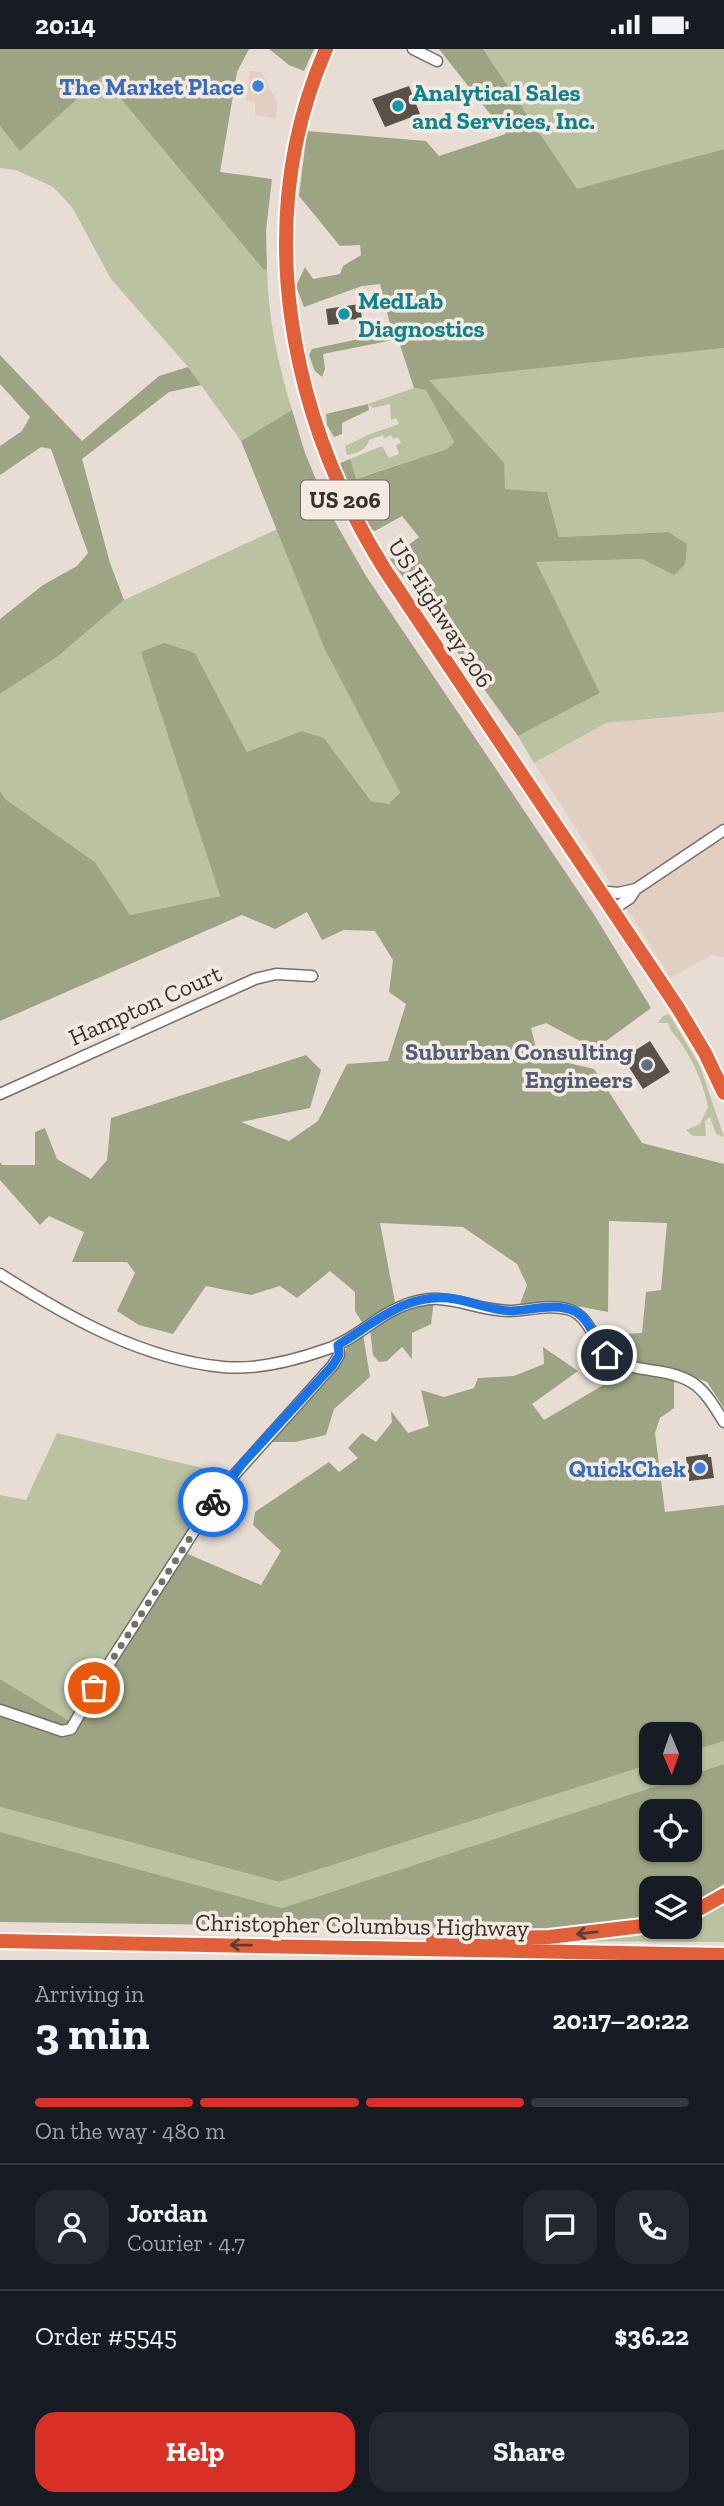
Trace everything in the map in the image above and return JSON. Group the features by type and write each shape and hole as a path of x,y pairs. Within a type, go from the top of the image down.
{"highway":[{"name":"US Highway 206","path":"326,49 298,129 285,218 292,333 318,433 342,493 376,557 599,891"},
{"name":"US 206","path":"599,891 689,1024 724,1093"},
{"path":"702,1907 724,1895"},
{"path":"267,1946 363,1940 524,1938 639,1926"},
{"name":"Christopher Columbus Highway","path":"0,1941 724,1955"}],"street":[{"path":"413,49 437,61"},
{"path":"612,910 629,898 636,889 724,830"},
{"path":"599,891 618,893 636,889"},
{"name":"Hampton Court","path":"0,1094 255,979 276,974 312,976"},
{"path":"0,1274 60,1312 95,1330 192,1361 223,1367 299,1357 338,1345 383,1314 419,1300 455,1299 503,1310 568,1309 583,1318 596,1341 611,1359 635,1368 687,1378 706,1393 724,1422"},
{"path":"0,1710 62,1731 71,1729 107,1667 219,1492 333,1365 339,1355 338,1345"}],"shaded area":[{"name":"The Market Place","path":"250,71 261,72 277,102 276,119 255,115 255,102 246,100"},
{"path":"724,712 724,957 711,955 671,978 534,763 606,723"}],"green space":[{"path":"0,49 249,49 237,72 220,172 272,179 266,230 267,269 264,270 102,76 20,151 0,126"},
{"path":"269,49 314,49 304,71 289,65"},
{"path":"439,49 483,49 577,189 724,149 724,348 429,380 504,463 505,489 547,492 559,537 668,532 687,544 685,564 674,575 642,559 536,562 600,693 518,736 390,559 419,537 402,516 375,531 370,529 342,483 336,465 350,459 356,479 447,449 454,442 426,390 414,388 398,339 323,354 325,369 322,377 315,371 309,355 312,349 392,332 380,284 362,286 304,307 296,286 305,267 313,279 340,274 343,266 361,255 360,245 340,246 299,196 307,131 426,141 439,156 506,134"},
{"path":"483,49 724,49 724,149 577,190"},
{"path":"102,75 264,269 267,269 275,340 292,410 241,441 188,367 111,279 72,207 53,187 16,170 0,168 0,126 20,150"},
{"path":"724,348 724,712 606,723 534,763 518,736 600,693 535,562 642,559 674,575 668,532 559,537 547,492 505,489 428,379"},
{"path":"0,355 82,441 159,376 188,367 201,385 169,392 82,459 110,563 124,600 57,657 0,694 0,619 43,585 77,566 88,553 51,449 41,447 0,475 0,446 22,431 30,417 0,384"},
{"path":"414,388 426,390 454,442 447,449 355,479 350,459 382,446 389,458 399,454 396,445 401,443 398,437 393,439 391,435 384,438 383,435 369,440 361,451 347,455 345,446 399,424 396,418 391,420 390,404 373,408 368,404"},
{"path":"368,404 369,410 342,423 342,434 334,437 327,425 326,414"},
{"path":"292,410 305,453 330,513 366,576 595,916 651,1008 595,1049 546,1023 531,1028 538,1056 594,1069 642,1143 724,1164 724,1408 707,1382 674,1370 674,1408 660,1418 655,1433 665,1512 724,1505 724,1741 702,1748 702,1722 639,1722 639,1768 279,1882 0,1807 0,1679 68,1720 183,1552 261,1585 281,1551 253,1525 255,1512 329,1462 339,1472 358,1458 348,1448 362,1433 376,1442 392,1422 391,1411 408,1433 429,1426 421,1390 444,1397 474,1388 478,1378 514,1376 544,1364 543,1347 578,1371 532,1404 544,1420 634,1367 603,1335 642,1333 646,1292 661,1290 667,1223 609,1221 608,1312 556,1302 519,1307 527,1285 517,1264 463,1227 380,1223 395,1302 362,1322 355,1311 355,1292 330,1271 297,1298 280,1286 251,1295 206,1286 173,1334 139,1325 117,1311 135,1273 127,1262 72,1262 84,1232 49,1216 40,1225 0,1180 0,1162 2,1165 35,1165 35,1132 45,1128 57,1159 91,1179 107,1160 111,1118 306,1055 321,1070 310,1108 241,1122 289,1141 318,1121 347,1064 388,1061 406,1004 389,992 393,960 375,931 344,930 322,940 307,912 275,929 242,915 0,1021 0,791 5,799 95,862 130,915 220,896 141,652 164,643 195,653 247,752 302,731 324,738 371,801 389,804 400,792 325,650 241,441"},
{"path":"277,529 325,650 400,791 389,805 371,801 324,738 302,731 247,752 195,653 142,652 220,896 130,915 95,862 4,799 0,791 0,694 57,657 124,600"},
{"path":"669,1014 700,1066 724,1137 716,1134 710,1117 705,1121 706,1136 693,1136 686,1130 700,1124 708,1107 695,1067 687,1053 668,1023 658,1023 663,1016"},
{"path":"434,1301 431,1324 412,1333 412,1359 402,1347 387,1361 379,1362 373,1355 370,1329 401,1311"},
{"path":"363,1334 370,1377 334,1409 326,1435 295,1442 269,1442 336,1370 350,1341"},
{"path":"57,1433 235,1476 68,1720 0,1679 0,1495 26,1500"},
{"path":"724,1741 724,1764 702,1771 702,1748"},
{"path":"724,1764 724,1884 702,1898 702,1876 639,1876 639,1921 547,1929 0,1922 0,1832 282,1908 660,1785 702,1785 702,1771"},
{"path":"639,1768 639,1785 660,1785 282,1908 0,1832 0,1807 279,1882"},
{"path":"724,1899 724,1942 530,1941 639,1929 639,1939 702,1939 702,1911"}],"building":[{"name":"Analytical Sales and Services, Inc.","path":"409,86 420,114 385,127 372,99"},
{"name":"MedLab Diagnostics","path":"360,304 362,319 338,320 339,324 328,325 326,309"},
{"name":"Suburban Consulting Engineers","path":"650,1041 670,1072 643,1089 623,1058"},
{"name":"QuickChek","path":"708,1454 708,1457 711,1457 714,1478 689,1481 686,1457"}],"way so far":[{"path":"94,1688 213,1502"}],"place":[{"name":"The Market Place","path":"258,86"},
{"name":"Analytical Sales and Services, Inc.","path":"398,106"},
{"name":"MedLab Diagnostics","path":"344,314"},
{"name":"Suburban Consulting Engineers","path":"647,1065"},
{"name":"QuickChek","path":"700,1468"}],"route":[{"path":"213,1502 243,1463 333,1365 339,1355 338,1345 371,1321 404,1305 419,1300 447,1298 512,1311 554,1307 568,1309 583,1318 607,1355"}]}
